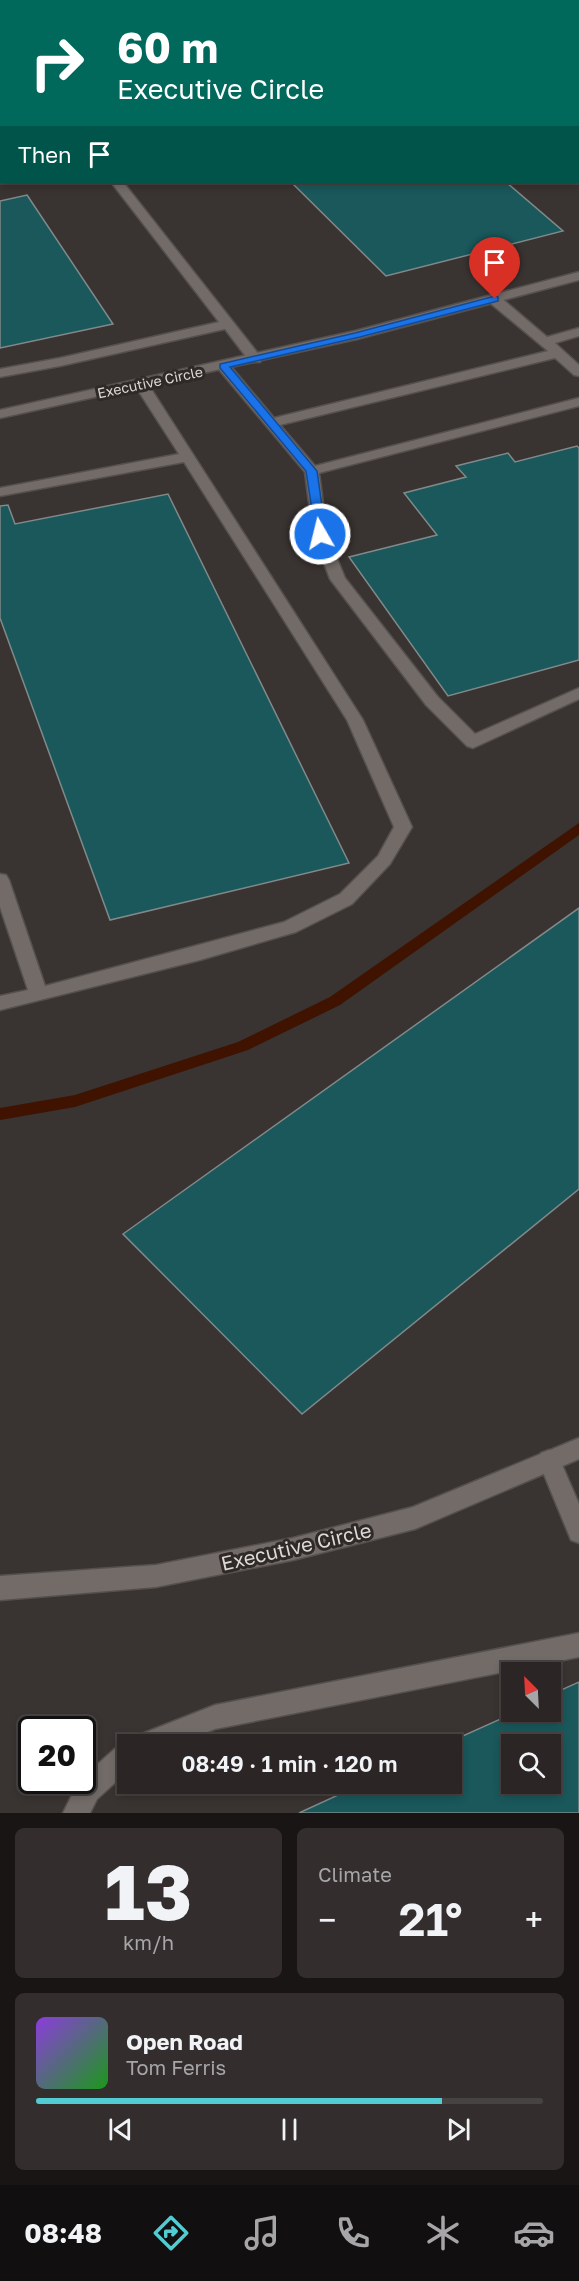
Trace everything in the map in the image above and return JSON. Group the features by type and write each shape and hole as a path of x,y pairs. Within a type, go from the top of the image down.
{"street":[{"path":"118,183 255,359"},
{"name":"Executive Circle","path":"0,414 357,335 579,276"},
{"path":"495,299 579,372"},
{"path":"0,373 60,362 228,324"},
{"path":"545,342 579,332"},
{"path":"272,423 558,353"},
{"path":"223,366 312,471 320,534 338,579 432,701 473,742 579,693"},
{"path":"0,1003 200,953 290,927 346,899 384,860 403,827 355,720 141,384"},
{"path":"312,471 579,402"},
{"path":"0,492 188,458"},
{"path":"0,880 39,995"},
{"name":"Executive Circle","path":"0,1588 156,1576 293,1549 415,1518 579,1448"},
{"path":"549,1460 579,1532"},
{"path":"173,1734 215,1717 579,1646"},
{"path":"76,1813 88,1790 117,1764"}],"building":[{"path":"292,183 507,183 563,231 386,276"},
{"path":"27,195 113,324 0,348 0,201"},
{"path":"577,446 579,448 579,660 448,696 349,557 437,535 404,493 466,477 456,466 508,453 515,462"},
{"path":"168,494 349,863 110,920 0,618 0,506 8,505 15,524"},
{"path":"579,908 579,1189 302,1414 123,1234"},
{"path":"579,1682 579,1813 299,1813 340,1794 462,1794 462,1736 501,1719 501,1722 561,1722 561,1690"}],"waterway":[{"path":"0,1114 75,1101 243,1046 335,1001 579,828"}],"route":[{"path":"320,534 312,471 223,366 357,335 495,299"}]}
